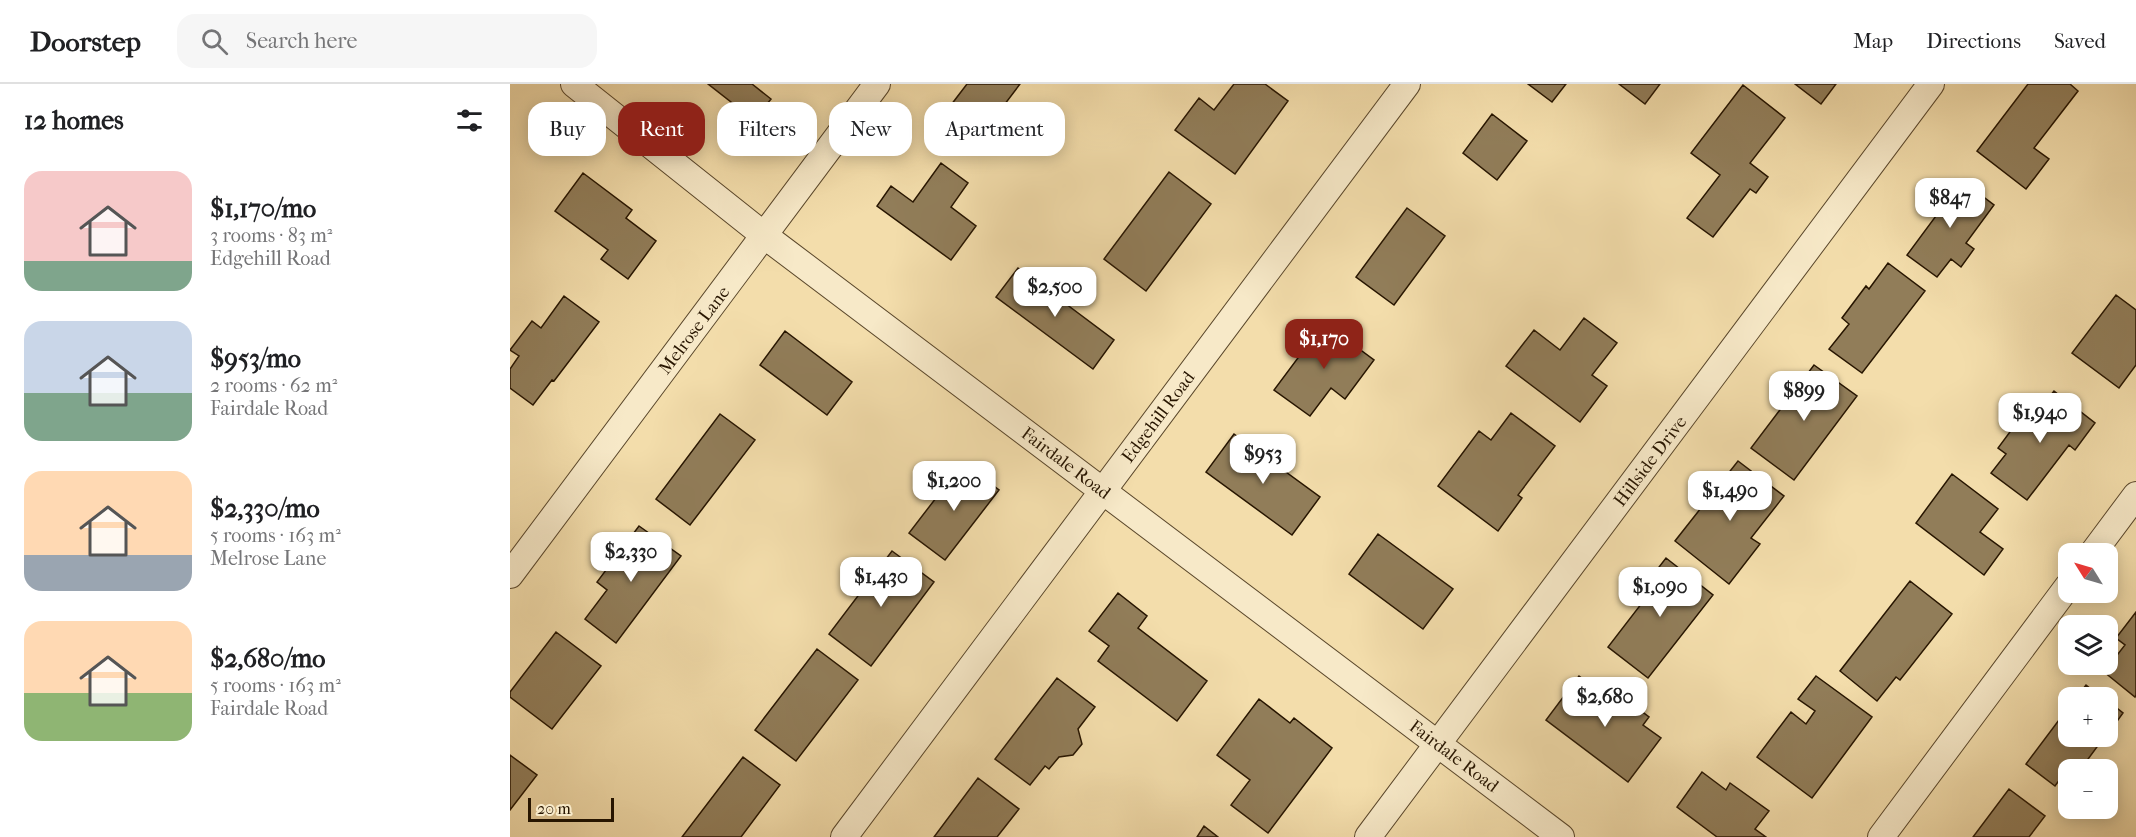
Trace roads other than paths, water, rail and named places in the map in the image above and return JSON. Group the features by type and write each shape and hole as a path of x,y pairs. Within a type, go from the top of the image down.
{"street":[{"name":"Fairdale Road","path":"574,84 765,236 1562,837"},
{"name":"Melrose Lane","path":"510,575 877,84"},
{"name":"Edgehill Road","path":"844,837 1407,84"},
{"name":"Hillside Drive","path":"1368,837 1931,84"},
{"path":"2100,543 2136,495"},
{"path":"1881,837 2058,599"}]}
